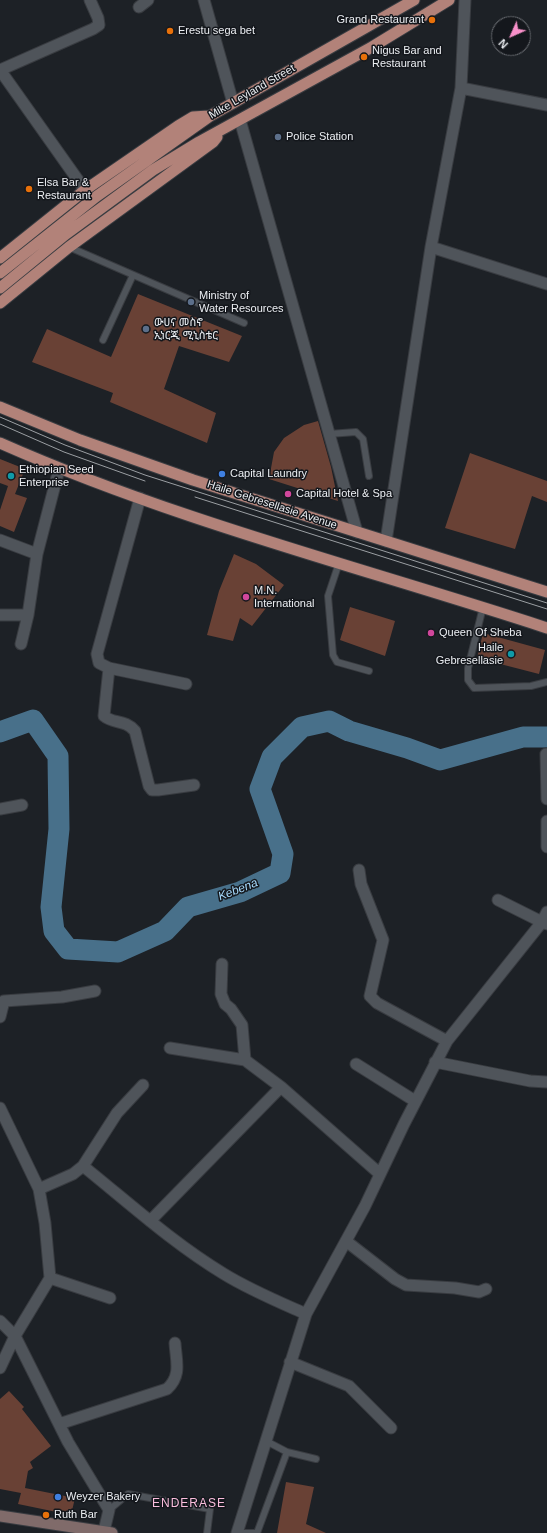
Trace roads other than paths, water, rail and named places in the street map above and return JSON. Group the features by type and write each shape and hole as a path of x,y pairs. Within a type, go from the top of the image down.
{"main road":[{"name":"Mike Leyland Street","path":"0,273 97,196 210,116 414,0"},
{"name":"Mike Leyland Street","path":"0,288 72,230 153,170 199,142 224,130 449,0"},
{"path":"397,11 406,26"},
{"path":"0,258 85,190 178,126 193,117 210,116"},
{"path":"0,303 69,247 213,142 224,130"},
{"name":"Haile Gebresellasie Avenue","path":"0,407 80,440 165,470 547,592"},
{"path":"0,443 59,469 206,521 547,628"},
{"path":"0,1516 88,1531 108,1532"}],"street":[{"path":"85,190 0,70 99,25 98,18 90,0"},
{"path":"204,0 233,103"},
{"path":"386,541 431,246 461,88 464,0"},
{"path":"461,88 547,105"},
{"path":"240,120 357,532"},
{"path":"431,246 547,284"},
{"path":"21,644 28,615 38,554 59,469"},
{"path":"140,498 97,654 99,663 109,668 186,684"},
{"path":"0,540 38,554"},
{"path":"0,615 28,615"},
{"path":"109,668 104,716 130,724 135,731 148,786 152,790 158,790 194,785"},
{"path":"546,754 547,799"},
{"path":"0,809 22,805"},
{"path":"547,821 547,848"},
{"path":"359,870 361,884 382,940 370,996 378,1004 447,1041"},
{"path":"237,1533 306,1314 346,1241 415,1101 447,1041 545,919 498,900"},
{"path":"222,964 221,994 225,1004 231,1009 242,1025 245,1060"},
{"path":"0,1017 4,1002 62,997 95,991"},
{"path":"170,1048 245,1060 281,1087 380,1174"},
{"path":"435,1062 530,1081 547,1082"},
{"path":"356,1064 415,1101"},
{"path":"39,1189 73,1174 83,1166 117,1113 143,1085"},
{"path":"150,1220 281,1087"},
{"path":"0,1108 39,1189 45,1223 50,1278 15,1336 0,1368"},
{"path":"83,1166 150,1220 224,1275 306,1314"},
{"path":"346,1241 395,1279 406,1285 455,1288 479,1292 486,1289"},
{"path":"50,1278 110,1298"},
{"path":"0,1321 15,1336 59,1424 109,1510 108,1532"},
{"path":"59,1424 167,1389 175,1382 177,1375 175,1343"},
{"path":"290,1362 349,1386 391,1428"}],"lane":[{"path":"69,247 244,323"},
{"path":"103,340 133,275"},
{"path":"329,434 356,432 364,439 369,476"},
{"path":"339,563 328,596 333,655 337,662 369,671"},
{"path":"483,607 468,668 468,680 474,688 531,686 547,682"},
{"path":"266,1441 287,1452 316,1459"},
{"path":"237,1533 257,1533 287,1452"},
{"path":"109,1510 128,1494 210,1509 207,1533"}],"waterway":[{"name":"Kebena","path":"0,732 33,720 58,756 59,829 51,907 54,931 68,949 118,952 165,931 188,907 240,892 280,873 283,854 260,789 272,757 302,727 329,721 349,731 407,748 440,760 523,737 547,737"}],"tram line":[{"path":"0,417 65,445 145,475 547,603"},
{"path":"0,424 64,452 145,481"},
{"path":"195,497 547,609"}],"place":[{"name":"Grand Restaurant","path":"432,20"},
{"name":"Erestu sega bet","path":"170,31"},
{"name":"Nigus Bar and Restaurant","path":"364,57"},
{"name":"Police Station","path":"278,137"},
{"name":"Elsa Bar & Restaurant","path":"29,189"},
{"name":"Ministry of Water Resources","path":"191,302"},
{"name":"ውሀና መስኖ ኢነርጂ ሚኒስቴር","path":"146,329"},
{"name":"Capital Laundry","path":"222,474"},
{"name":"Ethiopian Seed Enterprise","path":"11,476"},
{"name":"Capital Hotel & Spa","path":"288,494"},
{"name":"M.N. International","path":"246,597"},
{"name":"Queen Of Sheba","path":"431,633"},
{"name":"Haile Gebresellasie","path":"511,654"},
{"name":"Weyzer Bakery","path":"58,1497"},
{"name":"Ruth Bar","path":"46,1515"}],"district":[{"name":"ENDERASE","path":"189,1504"}]}
